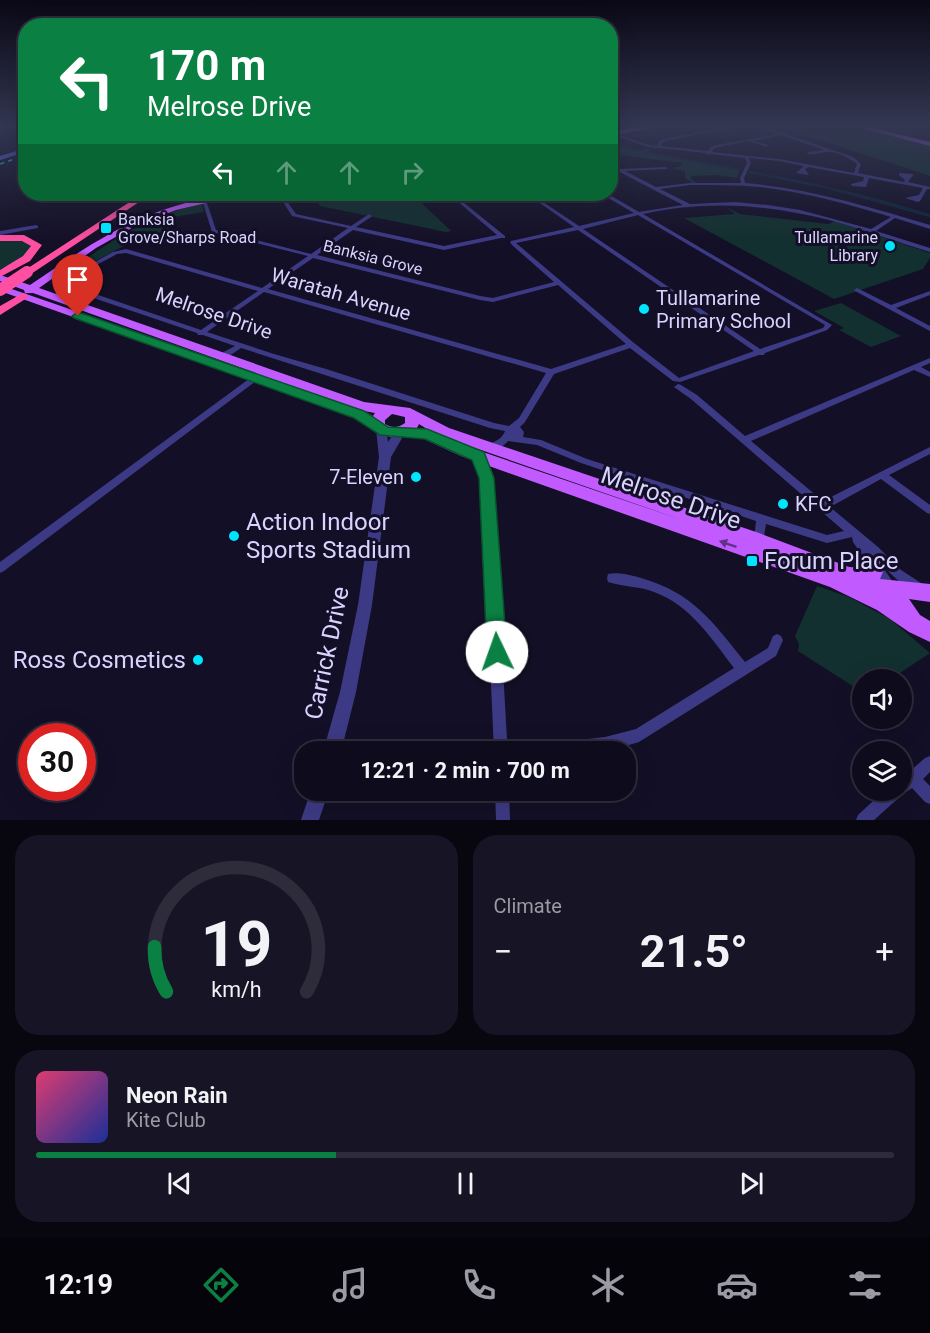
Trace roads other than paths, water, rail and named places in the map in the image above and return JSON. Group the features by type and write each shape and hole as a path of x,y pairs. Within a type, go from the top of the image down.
{"highway":[{"path":"14,289 19,269 126,201"},
{"path":"19,269 135,201"},
{"path":"0,238 24,238 36,245 19,269 0,289"}],"main road":[{"path":"14,289 44,276 99,236 187,201"},
{"path":"132,221 201,201"},
{"path":"14,289 49,281 44,276"},
{"name":"Melrose Drive","path":"0,289 14,289 261,375 359,414 380,427"},
{"name":"Melrose Drive","path":"139,332 228,358 261,375 362,406 387,410"},
{"path":"404,409 412,415 414,422 402,432 389,433 380,427 379,417 387,410 404,409"},
{"name":"Melrose Drive","path":"412,415 484,452"},
{"name":"Melrose Drive","path":"402,432 427,434 600,492 835,581 884,604 923,628"},
{"name":"Melrose Drive","path":"600,492 759,540 871,586 927,593"},
{"path":"838,571 869,577 875,572 876,567"},
{"path":"892,590 923,628"}],"street":[{"path":"743,183 742,178 748,165"},
{"path":"790,165 856,174 866,179 905,181 928,187 920,196"},
{"path":"856,174 859,165"},
{"path":"618,168 690,207"},
{"path":"622,170 664,168"},
{"path":"655,188 743,183 813,194 930,227"},
{"name":"Banksia Grove","path":"204,201 214,231 490,300 557,283"},
{"path":"285,201 294,215 445,249 525,240 640,214 690,207 763,204 825,216 930,250"},
{"path":"460,201 679,383 874,550 897,573 927,593"},
{"path":"539,201 761,353"},
{"path":"617,201 830,326 679,383"},
{"path":"201,333 369,216"},
{"path":"872,231 895,216"},
{"path":"0,233 36,227"},
{"name":"Melrose Drive","path":"122,251 59,284 242,347 493,426 584,461 761,519 827,539 854,535"},
{"name":"Waratah Avenue","path":"122,251 550,372"},
{"path":"856,290 930,328"},
{"path":"890,308 930,293"},
{"path":"487,478 509,460 514,434 550,372 631,345"},
{"path":"228,358 242,347"},
{"path":"744,440 930,360"},
{"path":"915,367 930,375"},
{"path":"0,568 261,375"},
{"name":"Carrick Drive","path":"335,741 359,639 385,457 380,427"},
{"name":"Carrick Drive","path":"385,457 402,432"},
{"path":"501,741 484,452 514,434"},
{"path":"822,506 930,450"},
{"path":"882,475 930,510"},
{"path":"759,540 761,519"},
{"path":"854,535 892,590"},
{"path":"612,578 630,579 658,587 679,598 699,614 743,669"},
{"path":"623,741 639,735 772,652 777,640"},
{"path":"912,778 930,763"},
{"path":"912,785 930,797"},
{"path":"309,820 316,801"},
{"path":"502,801 503,820"},
{"path":"863,820 885,801"}],"waterway":[{"path":"714,165 739,170"},
{"path":"751,172 814,184 930,215"}],"place":[{"name":"Banksia Grove/Sharps Road","path":"106,228"},
{"name":"Tullamarine Library","path":"890,246"},
{"name":"Tullamarine Primary School","path":"644,309"},
{"name":"7-Eleven","path":"416,477"},
{"name":"KFC","path":"783,504"},
{"name":"Action Indoor Sports Stadium","path":"234,536"},
{"name":"Forum Place","path":"752,561"},
{"name":"Ross Cosmetics","path":"198,660"}]}
